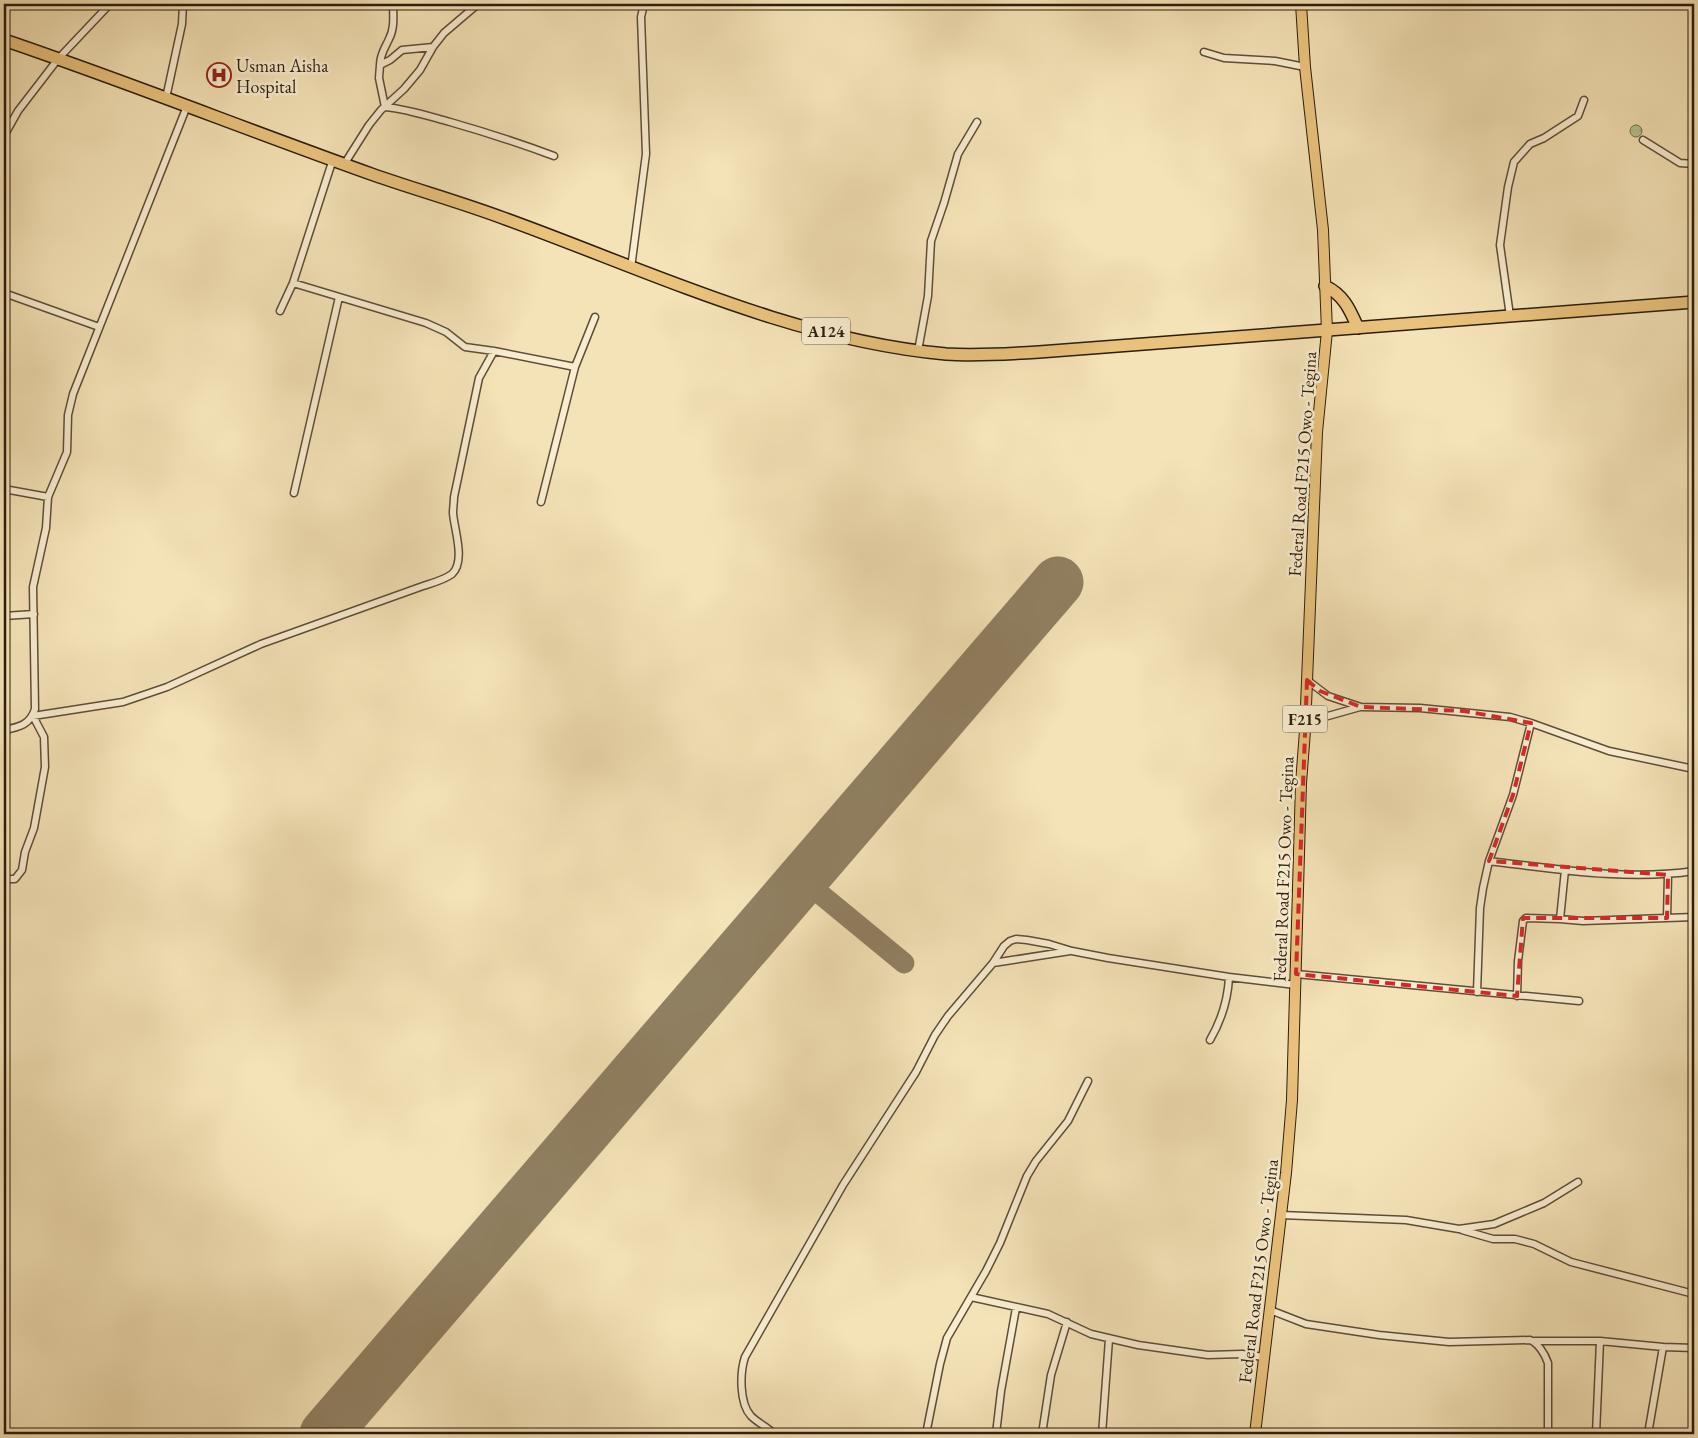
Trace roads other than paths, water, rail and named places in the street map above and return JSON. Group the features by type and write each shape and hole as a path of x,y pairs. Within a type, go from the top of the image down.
{"highway":[{"name":"A124","path":"4,40 333,159 502,217 631,268 761,313 810,328 918,351 949,354 1029,353 1694,302"},
{"path":"1325,286 1338,293 1343,299 1358,328"}],"main road":[{"name":"Federal Road F215 Owo - Tegina","path":"1255,1434 1286,1173 1292,1100 1300,793 1307,680 1317,432 1327,331 1323,230 1305,67 1301,4"}],"street":[{"path":"4,136 18,111 58,59 110,4"},
{"path":"166,98 182,24 183,4"},
{"path":"385,107 379,78 380,58 392,31 394,20 393,4"},
{"path":"345,163 370,125 420,70 433,47 444,33 477,4"},
{"path":"631,268 646,154 640,17 644,4"},
{"path":"380,65 390,60 402,50 433,47"},
{"path":"1204,52 1224,58 1275,61 1305,67"},
{"path":"1510,316 1500,245 1508,187 1514,162 1528,146 1578,116 1584,100"},
{"path":"4,730 28,723 33,716 36,692 33,586 46,528 48,497 67,452 68,415 73,394 187,106"},
{"path":"385,107 399,108 502,137 554,156"},
{"path":"918,351 928,296 931,241 958,154 977,122"},
{"path":"1643,140 1680,163 1694,164"},
{"path":"280,311 293,283 333,159"},
{"path":"293,283 426,324 446,332 465,347 575,367"},
{"path":"4,293 99,327"},
{"path":"294,493 339,297"},
{"path":"541,502 575,367 595,317"},
{"path":"33,716 123,702 167,687 260,644 442,580 452,574 459,554 453,512 454,497 479,378 494,351"},
{"path":"4,489 48,497"},
{"path":"4,616 34,614"},
{"path":"1307,680 1328,696 1361,707"},
{"path":"1305,719 1328,716 1361,707 1464,711 1510,717 1531,722 1609,751 1694,769"},
{"path":"4,879 14,879 22,870 25,852 34,828 45,767 44,737 33,716"},
{"path":"1477,992 1480,908 1489,862 1513,795 1531,722"},
{"path":"1489,862 1565,870 1668,875 1694,871"},
{"path":"1560,919 1565,870"},
{"path":"1667,918 1668,875"},
{"path":"1517,996 1518,961 1523,921 1526,918 1583,921 1694,917"},
{"path":"771,1431 751,1416 745,1405 742,1365 745,1357 843,1185 916,1072 935,1035 948,1016 992,964 1004,946 1016,939 1049,944 1072,951 1229,977 1296,985"},
{"path":"992,964 1072,951"},
{"path":"1296,974 1579,1001"},
{"path":"1210,1040 1220,1019 1226,999 1229,977"},
{"path":"926,1434 944,1346 1000,1243 1027,1176 1036,1161 1068,1121 1088,1082"},
{"path":"1459,1229 1494,1224 1544,1203 1578,1182"},
{"path":"1281,1215 1406,1220 1459,1229 1493,1239 1516,1239 1534,1244 1571,1262 1694,1294"},
{"path":"970,1297 1048,1314 1091,1334 1109,1339 1191,1354 1242,1354 1264,1357"},
{"path":"996,1434 1001,1391 1016,1308"},
{"path":"1270,1310 1306,1324 1379,1335 1449,1342 1600,1341 1694,1348"},
{"path":"1042,1434 1051,1376 1067,1322"},
{"path":"1102,1434 1109,1339"},
{"path":"1535,1341 1548,1363 1548,1434"},
{"path":"1596,1434 1600,1341"},
{"path":"1648,1434 1663,1347"}],"place":[{"name":"Usman Aisha Hospital","path":"219,75"}]}
